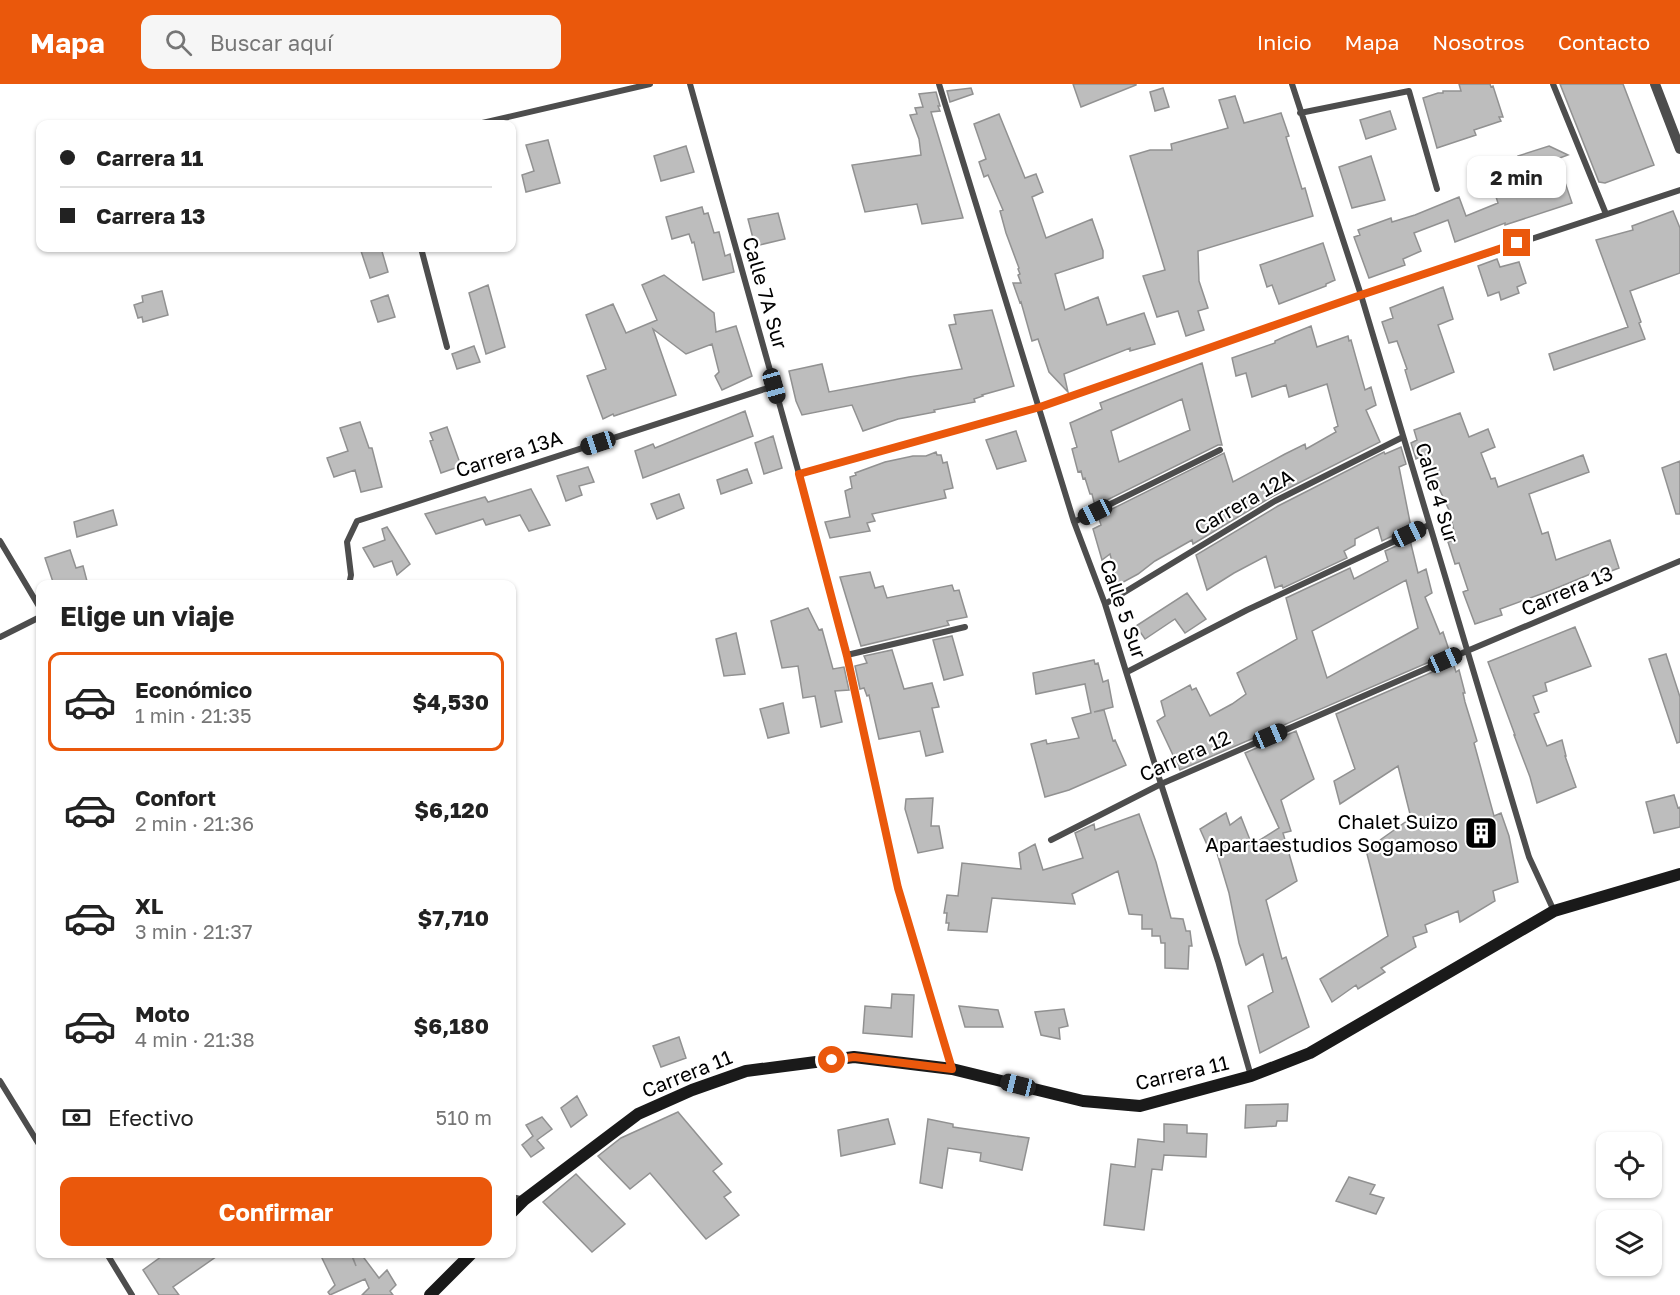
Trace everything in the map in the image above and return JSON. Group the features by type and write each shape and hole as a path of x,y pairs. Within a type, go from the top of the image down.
{"main road":[{"name":"Carrera 11","path":"518,1198 638,1114 692,1090 746,1071 854,1057 952,1069 1083,1101 1140,1106 1251,1076 1310,1053 1554,911 1680,874"},
{"path":"430,1295 467,1258"}],"street":[{"path":"495,120 651,84"},
{"name":"Calle 7A Sur","path":"690,84 799,474 847,656 898,888 952,1069"},
{"name":"Calle 5 Sur","path":"939,84 1074,522 1105,604 1218,961 1251,1076"},
{"name":"Calle 4 Sur","path":"1292,84 1361,295 1529,857 1554,911"},
{"path":"1553,84 1606,214"},
{"path":"1655,84 1680,149"},
{"path":"1300,113 1409,91 1437,189"},
{"path":"799,474 1040,407 1361,295 1680,190"},
{"path":"423,252 447,347"},
{"name":"Carrera 13A","path":"350,580 347,542 357,521 774,386"},
{"name":"Carrera 12A","path":"1105,604 1275,501 1403,437"},
{"path":"1074,522 1220,450"},
{"path":"1126,672 1247,610 1429,525"},
{"path":"0,541 36,601"},
{"name":"Carrera 13","path":"1467,651 1680,561"},
{"path":"0,637 36,619"},
{"path":"847,656 965,627"},
{"name":"Carrera 12","path":"1051,840 1161,784 1467,651"},
{"path":"0,1081 36,1140"},
{"path":"109,1258 132,1295"}],"building":[{"path":"1073,84 1136,84 1136,85 1081,107"},
{"path":"1459,84 1490,84 1491,87 1493,86 1503,117 1499,117 1501,121 1474,130 1476,135 1437,148 1423,98 1443,93 1443,91 1461,91"},
{"path":"1560,84 1623,84 1654,165 1605,183 1599,182"},
{"path":"971,88 973,94 950,102 947,91"},
{"path":"1163,88 1169,107 1155,111 1150,92"},
{"path":"936,92 940,111 931,112 963,218 922,224 917,204 865,212 852,165 921,155 919,139 910,115 917,114 915,108 923,107 919,94"},
{"path":"1235,96 1244,123 1281,113 1302,189 1305,188 1313,216 1198,251 1199,281 1208,308 1198,311 1204,330 1186,336 1178,311 1157,317 1143,276 1165,270 1130,156 1150,150 1172,150 1171,144 1228,128 1219,100"},
{"path":"1390,111 1396,129 1366,139 1360,120"},
{"path":"999,114 1025,178 1036,174 1043,192 1032,197 1046,238 1092,219 1103,251 1103,258 1055,274 1065,310 1098,297 1107,325 1144,313 1155,344 1130,351 1130,348 1064,374 1068,392 1049,372 1038,339 1032,341 1013,283 1021,283 1018,275 1020,274 1000,211 1003,210 988,175 984,177 979,162 986,159 974,124"},
{"path":"548,140 560,183 526,192 522,175 534,171 526,145"},
{"path":"686,146 694,172 661,181 654,156"},
{"path":"1549,146 1568,155 1557,159 1572,203 1505,225 1505,223 1455,242 1448,220 1414,233 1421,251 1403,259 1405,265 1369,278 1354,237 1360,235 1358,230 1391,218 1392,222 1415,215 1459,197 1466,216 1498,203 1496,197 1529,186 1518,156"},
{"path":"1371,156 1385,200 1352,208 1339,167"},
{"path":"702,207 704,214 708,213 714,233 719,232 725,256 730,254 734,272 703,280 694,242 692,243 689,234 672,239 666,217"},
{"path":"1673,211 1680,228 1680,273 1630,291 1645,339 1554,370 1549,354 1628,327 1596,240 1633,230 1632,226"},
{"path":"778,213 785,239 755,246 748,219"},
{"path":"1323,243 1335,280 1326,286 1279,304 1272,285 1267,287 1260,265"},
{"path":"361,252 382,252 388,272 370,278"},
{"path":"1497,259 1500,267 1519,262 1526,283 1517,287 1519,293 1501,300 1499,292 1488,296 1478,266"},
{"path":"664,275 714,313 716,332 736,326 752,376 722,390 715,376 719,372 712,344 686,354 653,329 676,395 603,419 587,376 606,369 586,315 613,304 626,333 657,320 642,285"},
{"path":"488,285 505,347 486,354 469,293"},
{"path":"1443,287 1453,319 1438,325 1454,372 1411,390 1405,370 1407,369 1397,341 1389,343 1382,322 1393,318 1390,308"},
{"path":"162,291 168,315 143,322 142,317 138,318 134,305 143,302 142,296"},
{"path":"388,295 395,317 378,322 371,301"},
{"path":"992,310 1014,386 982,395 974,399 975,402 898,419 863,431 852,405 802,415 789,371 822,364 829,392 962,369 949,325 956,324 954,315"},
{"path":"1311,326 1317,347 1348,336 1349,341 1351,340 1365,390 1371,387 1376,405 1366,410 1380,442 1273,496 1193,544 1192,540 1118,585 1110,554 1102,560 1093,529 1101,525 1098,516 1224,453 1233,482 1305,444 1306,449 1336,432 1334,428 1338,426 1327,384 1289,397 1286,385 1252,397 1246,373 1236,376 1232,358 1275,343 1275,341"},
{"path":"474,346 480,362 457,369 452,354"},
{"path":"1202,363 1222,445 1095,506 1085,478 1083,479 1081,471 1078,472 1072,449 1077,447 1070,423 1102,409 1100,403","holes":["1182,399 1190,430 1119,462 1111,431"]},
{"path":"745,411 753,436 643,478 635,451 653,444 655,448"},
{"path":"1460,413 1469,437 1488,429 1495,447 1481,453 1491,479 1495,478 1498,487 1583,455 1589,472 1529,494 1542,534 1548,532 1556,560 1610,540 1619,568 1601,575 1600,570 1500,609 1502,615 1475,624 1463,592 1468,590 1459,563 1455,564 1448,542 1456,539 1449,510 1431,471 1426,454 1416,459 1411,443 1417,440 1414,430"},
{"path":"360,422 369,448 372,448 382,487 361,492 355,470 334,477 327,458 348,451 340,428"},
{"path":"447,427 461,466 441,473 430,441 433,440 430,433"},
{"path":"1016,431 1026,461 997,469 986,440"},
{"path":"773,436 782,468 764,474 755,443"},
{"path":"1401,447 1406,464 1399,467 1411,527 1382,541 1378,527 1355,539 1355,545 1344,551 1347,558 1283,588 1282,585 1275,588 1266,556 1207,590 1196,555 1278,506 1384,452 1385,454"},
{"path":"936,452 937,455 941,455 943,463 947,462 953,488 944,490 946,498 872,514 875,521 867,523 870,531 830,538 825,522 850,517 845,491 852,488 850,477 885,462 913,456 926,456"},
{"path":"1680,461 1680,514 1676,514 1662,468"},
{"path":"588,467 594,482 579,486 582,495 566,501 557,476"},
{"path":"747,469 752,483 721,494 717,480"},
{"path":"531,489 550,525 529,531 520,515 486,525 483,519 436,534 425,514 485,497 488,502"},
{"path":"679,494 684,508 657,519 651,504"},
{"path":"113,510 117,525 77,537 74,522"},
{"path":"387,527 410,564 397,575 392,561 374,567 363,548 385,540 382,529"},
{"path":"1410,540 1418,573 1426,569 1432,593 1425,597 1440,634 1443,632 1450,653 1180,770 1157,721 1165,716 1161,701 1190,685 1192,690 1196,688 1210,716 1232,704 1246,694 1237,673 1297,639 1286,598 1350,568 1354,579 1388,561 1385,551","holes":["1406,580 1418,628 1327,678 1312,631"]},
{"path":"70,550 76,568 83,566 87,580 52,580 45,558"},
{"path":"870,572 875,588 883,586 887,598 952,585 954,591 959,590 967,617 947,621 949,625 861,646 840,577"},
{"path":"1187,593 1206,619 1185,633 1175,619 1145,639 1136,626"},
{"path":"808,608 819,630 822,629 833,669 844,667 849,690 835,691 842,722 821,727 815,696 803,698 798,666 782,668 771,621"},
{"path":"1575,627 1591,666 1545,683 1547,691 1533,696 1539,712 1534,714 1547,746 1562,740 1576,787 1537,803 1530,777 1488,662"},
{"path":"736,633 745,674 724,676 716,639"},
{"path":"952,636 963,675 944,680 933,640"},
{"path":"892,650 904,689 932,683 939,707 932,708 943,752 926,756 920,731 879,739 869,695 867,696 864,688 860,689 855,666 867,663 864,656"},
{"path":"1666,654 1680,697 1680,742 1677,743 1649,659"},
{"path":"1094,660 1095,664 1098,663 1103,682 1108,680 1113,707 1094,712 1104,710 1113,741 1115,740 1126,765 1069,790 1045,797 1031,744 1046,740 1047,744 1079,738 1072,718 1091,713 1085,684 1036,694 1033,673"},
{"path":"1453,663 1456,672 1459,670 1465,702 1477,741 1474,743 1494,816 1501,813 1509,836 1518,882 1493,891 1495,901 1460,922 1458,911 1425,925 1427,932 1413,937 1416,947 1381,968 1385,972 1358,989 1356,985 1332,1002 1320,979 1388,936 1366,850 1411,818 1398,766 1340,804 1334,781 1355,769 1336,714"},
{"path":"783,703 789,733 768,738 760,709"},
{"path":"1296,731 1314,779 1281,800 1291,831 1283,833 1297,881 1266,900 1282,959 1286,957 1309,1027 1260,1053 1248,1006 1273,992 1263,954 1246,965 1229,893 1214,843 1208,847 1200,829 1226,813 1230,825 1241,817 1252,845 1279,828 1245,753"},
{"path":"1674,795 1678,808 1680,807 1680,827 1654,833 1646,802"},
{"path":"933,798 931,826 939,826 943,848 918,853 905,809 906,799"},
{"path":"1139,814 1156,862 1171,918 1183,919 1186,931 1190,931 1192,946 1189,946 1188,969 1165,968 1165,943 1161,943 1160,936 1152,936 1152,929 1142,929 1142,915 1129,914 1118,871 1072,894 1075,904 992,898 987,932 948,930 947,913 944,913 947,895 958,896 962,863 1021,869 1019,853 1035,844 1043,870 1083,858 1075,833 1094,824 1095,830"},
{"path":"892,994 914,995 912,1037 863,1033 865,1006 891,1008"},
{"path":"959,1006 998,1010 1003,1027 965,1027"},
{"path":"1064,1009 1068,1026 1059,1028 1060,1039 1041,1035 1035,1012"},
{"path":"679,1037 686,1058 661,1067 653,1046"},
{"path":"577,1096 587,1115 571,1127 561,1108"},
{"path":"1288,1104 1287,1121 1277,1121 1276,1126 1245,1128 1246,1105"},
{"path":"678,1112 722,1164 713,1171 731,1192 724,1197 739,1215 706,1239 650,1173 630,1189 598,1156 621,1138"},
{"path":"542,1117 552,1129 537,1140 544,1148 531,1157 522,1145 533,1136 526,1125"},
{"path":"888,1119 895,1144 841,1156 838,1130"},
{"path":"928,1119 953,1124 953,1127 1029,1138 1022,1170 980,1161 981,1153 948,1148 942,1188 920,1183"},
{"path":"1164,1124 1187,1125 1187,1133 1207,1134 1206,1157 1164,1155 1162,1170 1152,1169 1144,1230 1104,1225 1111,1164 1135,1167 1138,1139 1164,1142"},
{"path":"576,1174 625,1224 592,1252 543,1202"},
{"path":"1349,1177 1375,1185 1370,1194 1384,1198 1376,1214 1336,1201"},
{"path":"160,1258 214,1258 173,1287 179,1295 159,1295 143,1270"},
{"path":"322,1258 353,1258 356,1266 353,1258 364,1258 379,1278 387,1270 396,1285 390,1291 393,1295 362,1295 369,1288 365,1279 330,1295 328,1292 335,1285"}],"place":[{"name":"Chalet Suizo Apartaestudios Sogamoso","path":"1481,833"}],"route":[{"path":"832,1060 854,1057 952,1069 898,888 847,656 799,474 1040,407 1517,243"}]}
